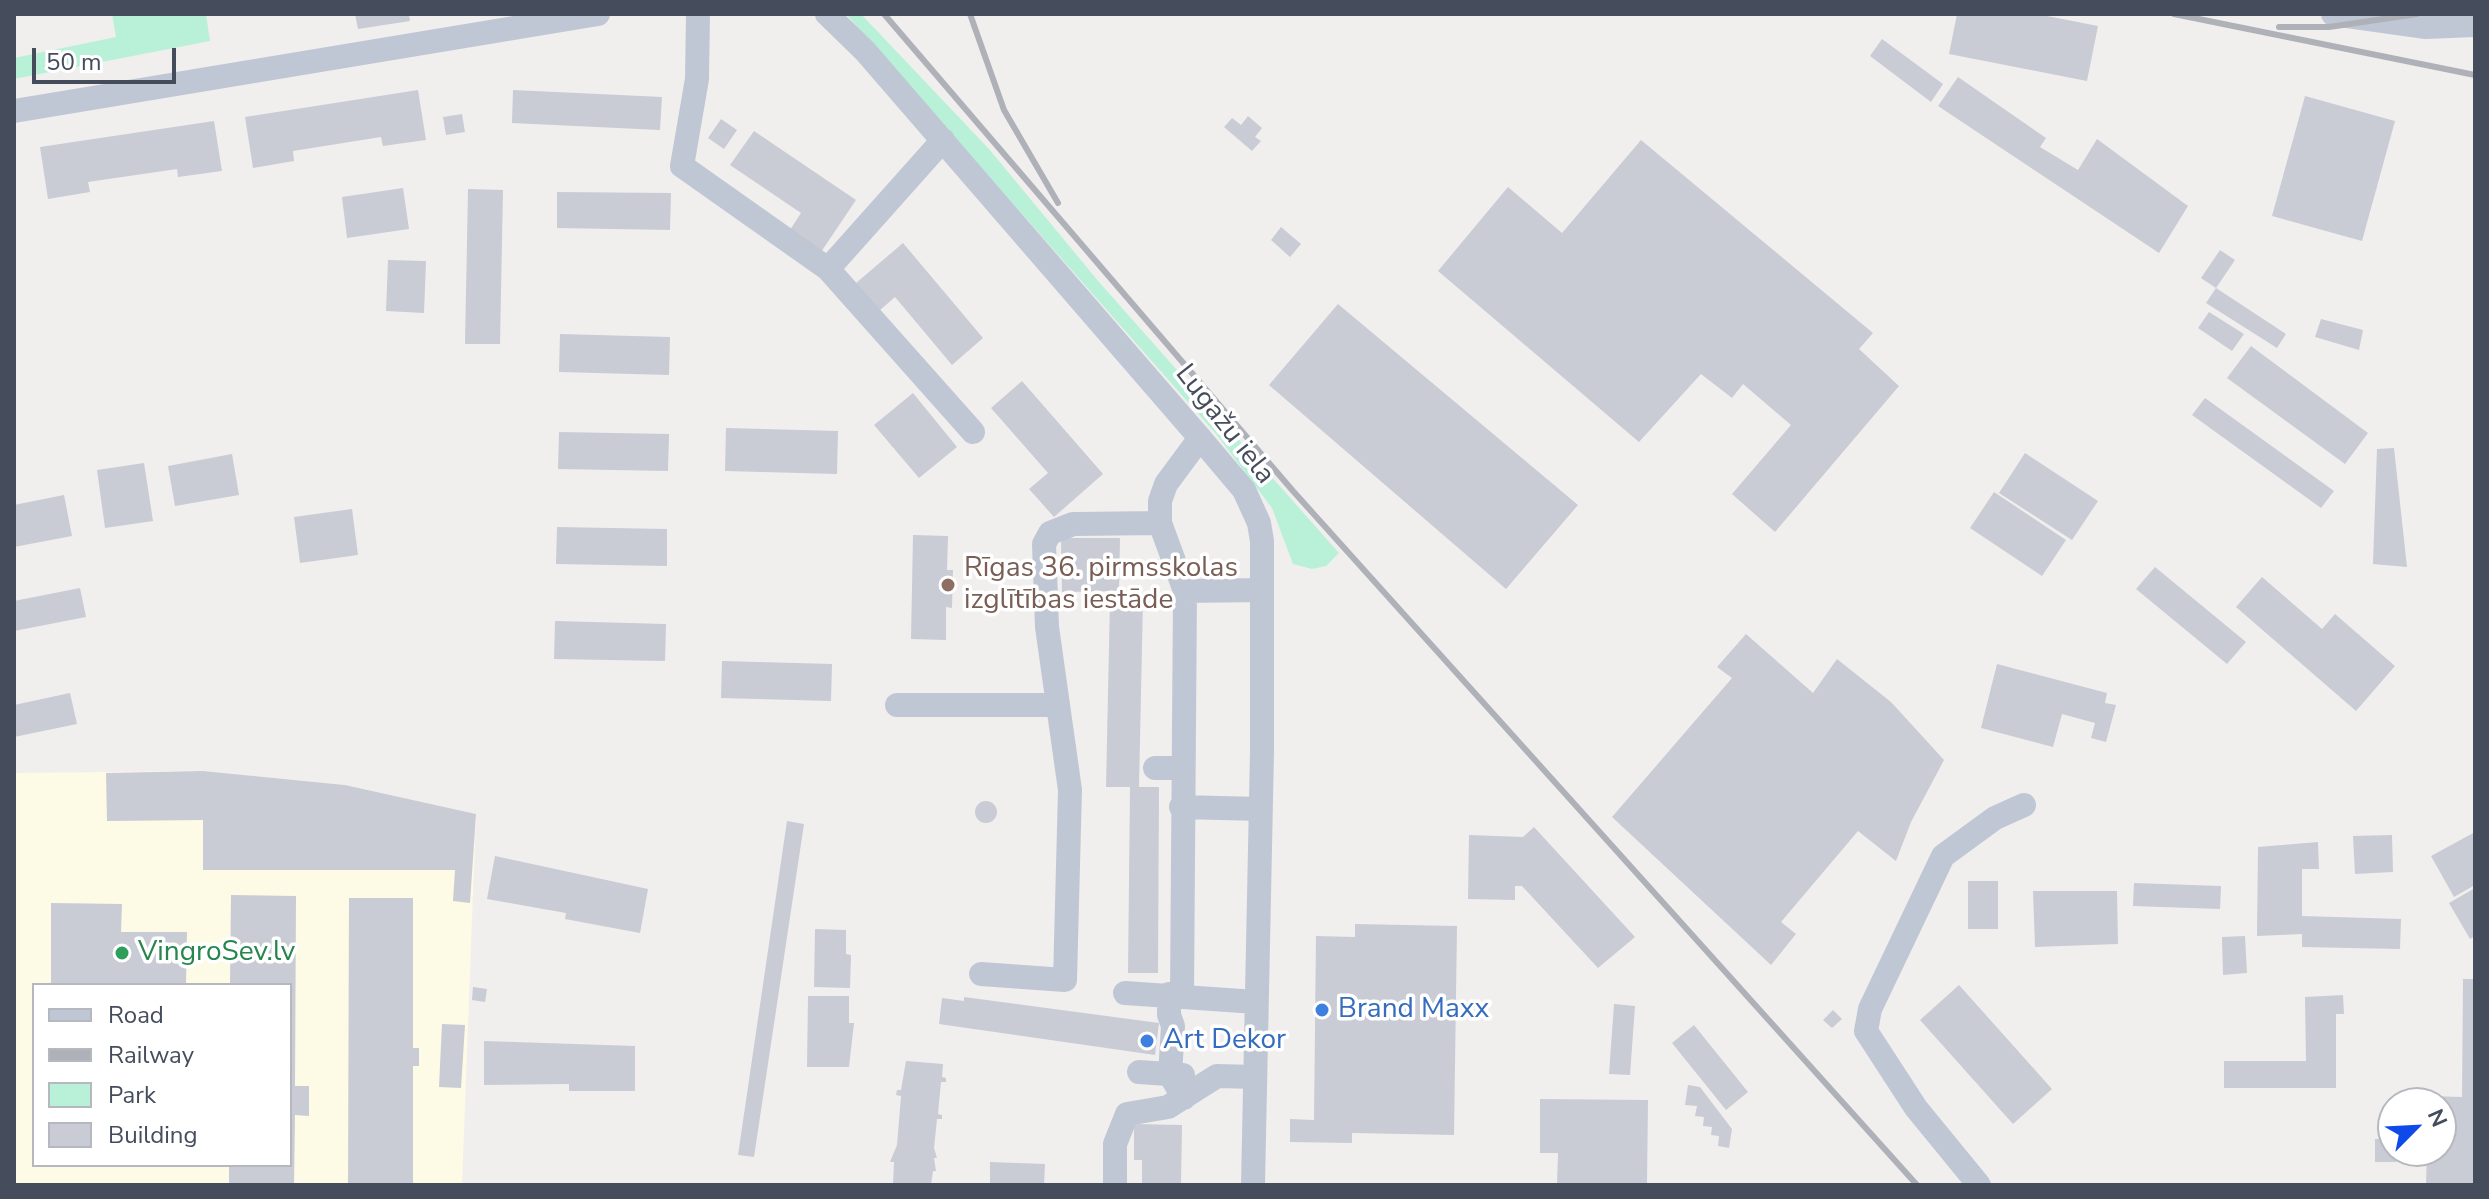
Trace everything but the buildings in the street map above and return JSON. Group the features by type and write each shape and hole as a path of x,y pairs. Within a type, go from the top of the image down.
{"street":[{"path":"14,111 598,14"},
{"path":"698,14 697,79 682,166 828,269 973,432"},
{"name":"Lugažu iela","path":"827,14 865,51 1200,438 1244,490 1259,523 1262,590 1253,1185"},
{"path":"2333,14 2426,27 2475,25"},
{"path":"828,269 943,140"},
{"path":"1184,1098 1170,1075 1173,1026 1169,1015 1176,995 1185,591 1160,523 1160,501 1166,484 1200,438"},
{"path":"981,974 1065,980 1070,790 1055,705 1044,544 1050,533 1073,524 1160,523"},
{"path":"1185,591 1262,590"},
{"path":"897,705 1055,705"},
{"path":"1155,768 1182,768"},
{"path":"1979,1185 1916,1108 1866,1031 1870,1009 1943,856 1995,818 2024,805"},
{"path":"1181,807 1260,809"},
{"path":"1125,993 1256,1002"},
{"path":"1139,1072 1255,1077"},
{"path":"1115,1185 1115,1144 1127,1114 1168,1107 1217,1076"}],"shaded area":[{"path":"203,771 345,785 476,814 462,1185 14,1185 14,773"}],"green space":[{"path":"112,14 206,14 210,41 14,79 14,58 116,37"},
{"path":"846,14 861,14 989,149 1099,282 1339,553 1326,566 1312,569 1293,564 1272,508 1216,434"}],"railway":[{"path":"884,14 1293,491 1917,1185"},
{"path":"970,14 1004,110 1058,203"},
{"path":"2174,14 2475,75"},
{"path":"2279,27 2329,27 2417,14"}],"place":[{"name":"Rīgas 36. pirmsskolas izglītības iestāde","path":"948,585"},
{"name":"VingroSev.lv","path":"122,953"},
{"name":"Brand Maxx","path":"1322,1010"},
{"name":"Art Dekor","path":"1147,1041"}]}
